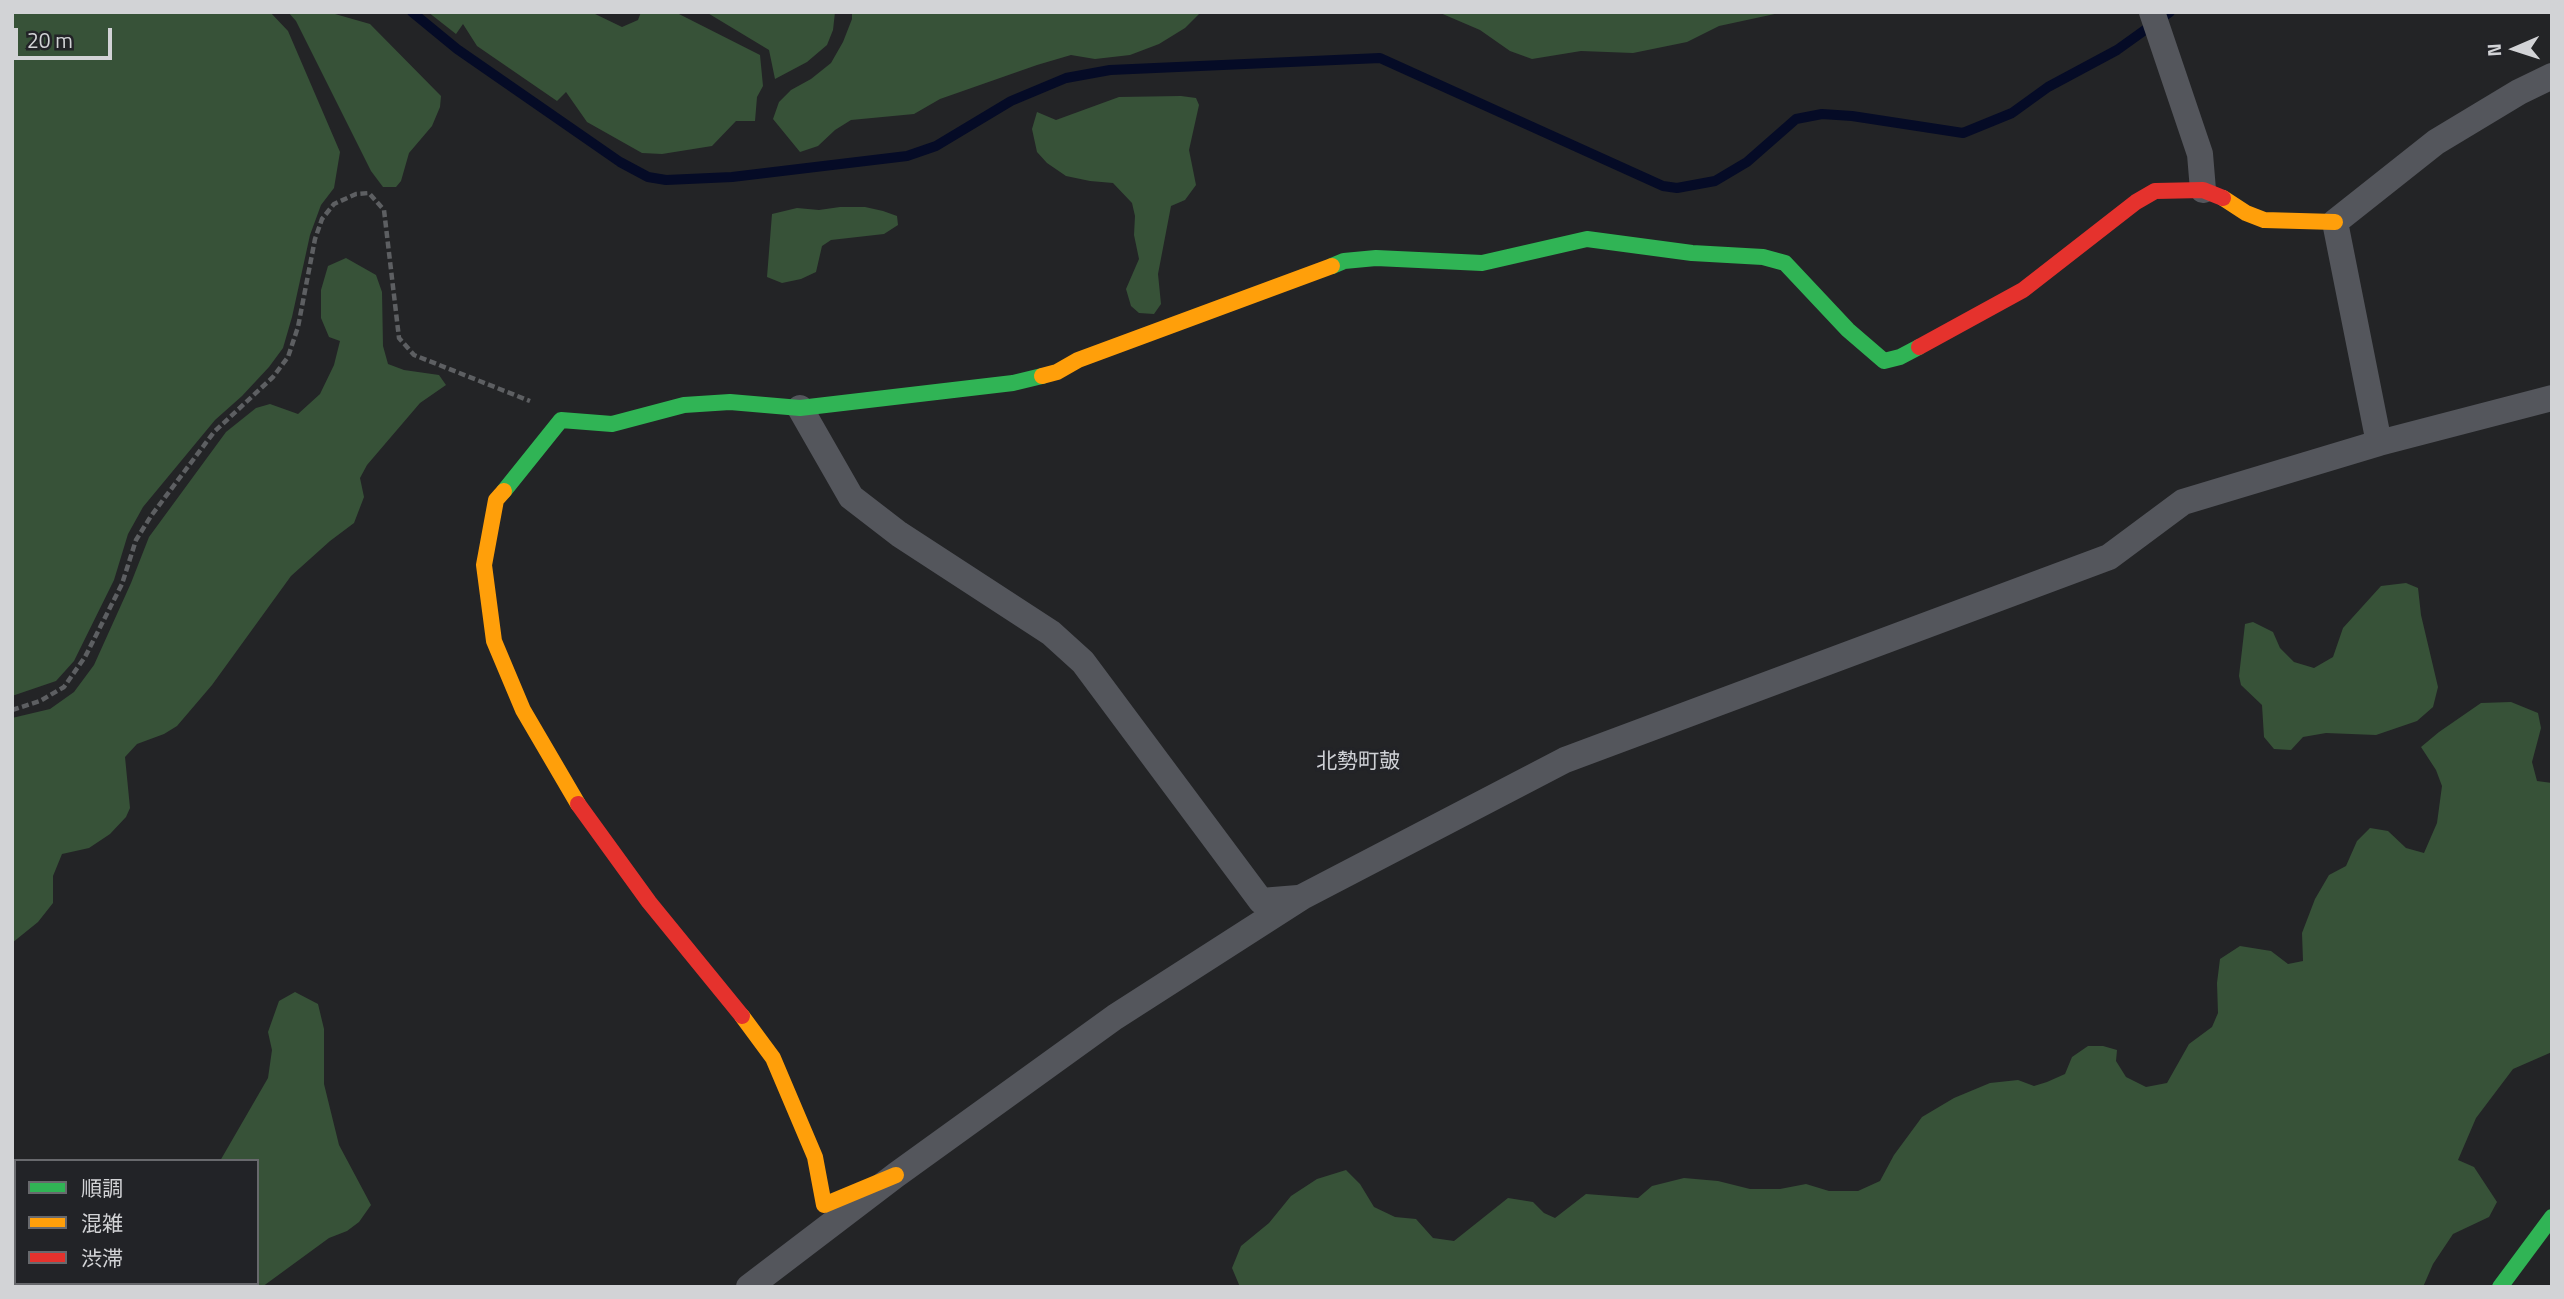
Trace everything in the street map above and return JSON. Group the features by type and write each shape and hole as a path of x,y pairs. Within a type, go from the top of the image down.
{"street":[{"path":"2156,24 2200,154 2203,190"},
{"path":"895,1175 824,1205 815,1157 773,1058 737,1008 649,902 608,847 576,802 523,710 495,641 484,565 496,500 561,420 612,424 684,405 730,402 800,408 1013,383 1057,372 1078,360 1344,261 1376,258 1482,263 1587,239 1692,253 1763,257 1784,263 1848,330 1884,360 1900,357 2023,290 2136,202 2155,191 2203,190 2264,220 2335,222 2436,142 2519,92 2552,76"},
{"path":"2335,222 2379,443"},
{"path":"749,1287 895,1175 1115,1017 1302,897 1564,760 2109,557 2183,502 2379,443 2552,398"},
{"path":"800,408 851,497 899,534 1051,634 1083,662 1261,901 1302,897"},
{"path":"2500,1287 2552,1217"}],"path":[{"path":"12,710 40,701 64,687 92,645 122,584 136,540 151,516 214,432 273,377 288,357 298,327 315,239 322,219 334,204 356,194 369,193 384,209 399,338 414,355 530,401 561,420"}],"green space":[{"path":"12,12 270,12 288,31 340,152 334,188 321,205 310,235 283,348 242,396 215,420 143,507 128,534 114,580 74,661 56,681 12,696"},
{"path":"288,12 328,12 370,24 441,96 440,107 432,126 409,153 401,181 396,187 383,187 371,171 296,21"},
{"path":"428,12 591,12 622,27 638,20 641,12 675,12 760,55 763,86 757,97 755,121 736,121 712,146 662,154 642,153 587,122 566,92 557,101 477,46 463,24 456,34"},
{"path":"706,12 835,12 833,30 827,45 807,62 775,79 769,50"},
{"path":"852,12 1201,12 1185,28 1159,44 1130,55 1095,59 1071,55 940,99 914,114 851,120 818,146 800,152 773,119 779,102 791,90 831,63 843,42"},
{"path":"1438,12 1784,12 1719,26 1687,42 1633,53 1581,51 1532,59 1510,51 1480,30"},
{"path":"1119,97 1196,98 1199,105 1189,150 1196,185 1185,200 1171,206 1158,274 1161,304 1154,314 1139,313 1131,306 1126,289 1139,259 1132,203 1113,183 1066,176 1047,163 1037,152 1032,129 1037,112 1056,120"},
{"path":"865,207 883,211 897,216 898,225 884,234 831,240 822,246 816,272 801,279 782,283 767,277 772,214 797,208 819,210"},
{"path":"346,258 376,275 382,292 383,346 388,364 404,370 439,375 446,385 420,403 367,465 360,478 364,497 354,523 291,576 212,685 177,726 137,744 125,757 130,808 126,817 110,834 89,848 62,854 53,876 53,903 38,922 12,943 12,718 50,709 74,692 94,665 149,537 226,432 256,408 270,404 298,414 320,394 334,365 340,341 329,337 321,318 321,290 328,266"},
{"path":"2406,583 2418,588 2421,615 2438,687 2433,707 2417,721 2376,735 2326,733 2303,737 2291,750 2274,749 2264,737 2262,705 2241,685 2239,676 2245,624 2253,622 2273,632 2280,648 2294,662 2314,668 2333,657 2343,628 2381,586"},
{"path":"2511,702 2538,713 2541,728 2532,762 2537,781 2552,783 2552,1052 2513,1069 2476,1118 2458,1160 2474,1167 2497,1202 2489,1217 2453,1234 2433,1264 2423,1287 1240,1287 1232,1268 1241,1246 1269,1223 1291,1196 1317,1179 1346,1170 1360,1184 1374,1207 1395,1217 1416,1219 1433,1238 1454,1241 1508,1198 1533,1202 1544,1213 1555,1218 1586,1194 1638,1198 1652,1186 1684,1178 1718,1181 1750,1189 1780,1189 1806,1184 1829,1191 1858,1191 1880,1181 1894,1155 1922,1117 1954,1098 1990,1083 2018,1080 2034,1086 2047,1082 2065,1074 2072,1057 2088,1046 2117,1050 2116,1061 2126,1077 2146,1087 2167,1083 2189,1044 2212,1027 2218,1013 2217,983 2220,959 2240,946 2271,951 2288,964 2303,961 2302,933 2315,899 2329,875 2346,866 2357,841 2370,828 2388,831 2406,848 2424,853 2437,823 2442,786 2436,770 2421,747 2481,703"},
{"path":"295,992 318,1004 324,1029 324,1084 339,1145 371,1205 359,1222 347,1231 329,1238 262,1287 202,1287 259,1285 259,1159 221,1159 268,1078 272,1050 268,1032 279,1001"}],"waterway":[{"path":"412,12 457,49 620,162 648,177 666,180 732,177 907,156 936,146 1011,101 1066,78 1110,70 1380,58 1663,186 1677,188 1715,181 1747,162 1796,119 1822,114 1852,116 1963,133 2012,113 2048,87 2117,50 2170,12"}],"traffic: fast":[{"path":"1332,266 1344,261 1376,258 1482,263 1587,239 1692,253 1763,257 1785,263 1848,330 1884,361 1900,357 1919,347"},
{"path":"504,491 561,420 612,424 684,405 730,402 800,408 1013,383 1042,376"},
{"path":"2500,1287 2552,1217"}],"traffic: slow":[{"path":"2223,198 2246,213 2264,220 2335,222"},
{"path":"1042,376 1057,372 1078,360 1332,266"},
{"path":"504,491 496,500 484,565 494,641 523,710 578,804"},
{"path":"742,1016 773,1058 815,1157 824,1205 896,1175"}],"traffic: jam":[{"path":"1919,347 2023,290 2136,202 2155,191 2203,190 2223,198"},
{"path":"578,804 649,902 742,1016"}],"district":[{"name":"北勢町皷","path":"1358,763"}]}
